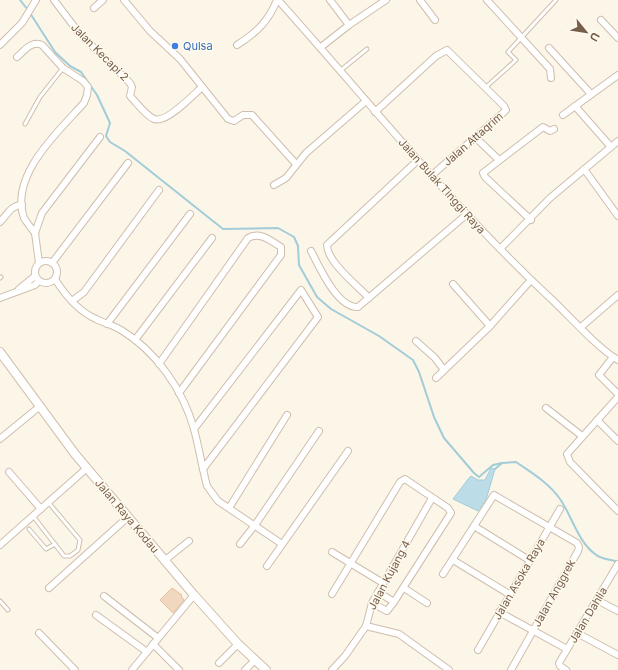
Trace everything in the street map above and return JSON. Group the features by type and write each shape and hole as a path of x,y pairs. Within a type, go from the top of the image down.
{"street":[{"path":"0,44 22,22 36,0"},
{"name":"Jalan Kecapi 2","path":"54,0 78,34 132,85 130,96 148,115 155,119 164,119 174,113 202,88"},
{"path":"94,8 103,0"},
{"path":"124,0 150,31 180,59 202,88 230,120 234,121 247,114 257,119 296,164"},
{"path":"237,45 251,36 266,21 271,15 278,0"},
{"name":"Jalan Bulak Tinggi Raya","path":"278,0 321,47 375,112 466,215 531,280 615,359"},
{"path":"330,0 349,25"},
{"path":"321,47 349,25 386,0"},
{"path":"420,0 434,20"},
{"path":"487,0 550,69 551,78"},
{"path":"601,20 618,38"},
{"path":"17,57 33,44 38,43 42,45 63,68 83,81 88,87 84,103 40,154 30,170 22,193 22,205 25,219 35,233"},
{"path":"549,48 590,94"},
{"name":"Jalan Attaqrim","path":"375,112 444,51 450,52 506,110 431,176"},
{"path":"563,115 618,75"},
{"path":"274,186 286,178 306,153 366,101"},
{"path":"575,106 611,146"},
{"path":"531,220 484,177 484,172 543,127 550,131 554,129"},
{"path":"39,263 35,233 42,213 100,137"},
{"path":"475,137 499,160"},
{"path":"500,249 531,220 550,198 611,146 618,142"},
{"path":"369,298 336,263 328,252 327,245 418,160"},
{"path":"52,263 128,163"},
{"path":"584,169 618,216"},
{"path":"72,302 84,292 160,190"},
{"path":"0,222 11,208 16,205 22,205"},
{"path":"107,324 190,214"},
{"path":"311,251 332,290 349,305 358,307 466,215"},
{"path":"158,364 248,238 257,235 264,237 281,248 281,255 179,393"},
{"path":"135,340 212,238"},
{"path":"39,282 35,276 35,269 39,263 46,261 52,263 56,269 55,279 72,302 94,318 120,330 135,340 158,364 179,393 194,429 207,486 211,493 218,501 282,544"},
{"path":"18,290 35,276"},
{"path":"0,298 18,290 35,285 39,282 49,283 55,279"},
{"path":"436,378 490,326 531,280"},
{"path":"453,284 490,326"},
{"path":"194,429 301,290 318,318 203,469"},
{"path":"581,327 618,295"},
{"path":"416,341 435,358 444,370"},
{"name":"Jalan Raya Kodau","path":"0,352 39,407 164,561 238,644 266,670"},
{"path":"615,359 599,375 618,394"},
{"path":"618,397 569,451 568,458 570,462 618,511"},
{"path":"0,439 39,407"},
{"path":"546,408 582,436"},
{"path":"229,508 288,415"},
{"path":"597,420 618,441"},
{"path":"240,544 255,525 319,431"},
{"path":"267,566 348,451"},
{"path":"0,545 87,468"},
{"path":"9,472 41,508"},
{"path":"332,594 403,479 448,508 451,513 404,588 387,611 372,603"},
{"path":"443,574 494,495 550,527"},
{"name":"Jalan Kujang 4","path":"332,670 345,656 366,626 372,603 432,498"},
{"name":"Jalan Asoka Raya","path":"478,650 509,594 560,509"},
{"path":"49,588 128,517"},
{"path":"474,526 529,560"},
{"name":"Jalan Anggrek","path":"511,670 579,547 577,543 550,527"},
{"path":"164,561 189,541"},
{"path":"332,552 384,583"},
{"path":"453,560 509,594"},
{"name":"Jalan Dahlia","path":"558,667 567,649 617,566"},
{"path":"404,588 427,603"},
{"path":"378,592 394,602"},
{"path":"132,670 194,595"},
{"path":"104,596 158,638"},
{"path":"597,600 618,611"},
{"path":"499,612 567,649"},
{"path":"96,615 147,652"},
{"path":"366,626 403,636 449,670"},
{"path":"39,633 73,668"},
{"path":"577,633 618,656"},
{"path":"153,644 179,670"},
{"path":"218,664 238,644"},
{"path":"246,670 255,660"},
{"path":"558,667 566,670"},
{"path":"64,670 73,668"}],"lane":[{"path":"484,88 516,60 508,52 556,0"},
{"path":"341,70 367,49"},
{"path":"25,124 40,97 63,68"},
{"path":"33,516 64,556 68,557 78,550 80,540 48,502"},
{"path":"29,529 46,549 55,544"},
{"path":"0,601 8,610"}],"water":[{"path":"491,468 495,469 486,500 478,511 453,499 471,476 478,480 485,480"}],"building":[{"path":"172,588 182,595 181,596 184,600 173,613 160,600"}],"waterway":[{"path":"20,0 28,10"},
{"path":"30,13 55,52 70,66 81,72 97,95 110,123 106,136 110,142 125,151 223,229 278,228 294,237 298,246 299,265 317,297 331,309 379,336 413,360 419,372 434,417 444,438 474,473 479,477 493,465 502,463"},
{"path":"495,469 502,463 516,462 540,479 556,493 584,543 589,549 600,557 618,562"}],"place":[{"name":"Qulsa","path":"175,46"}]}
